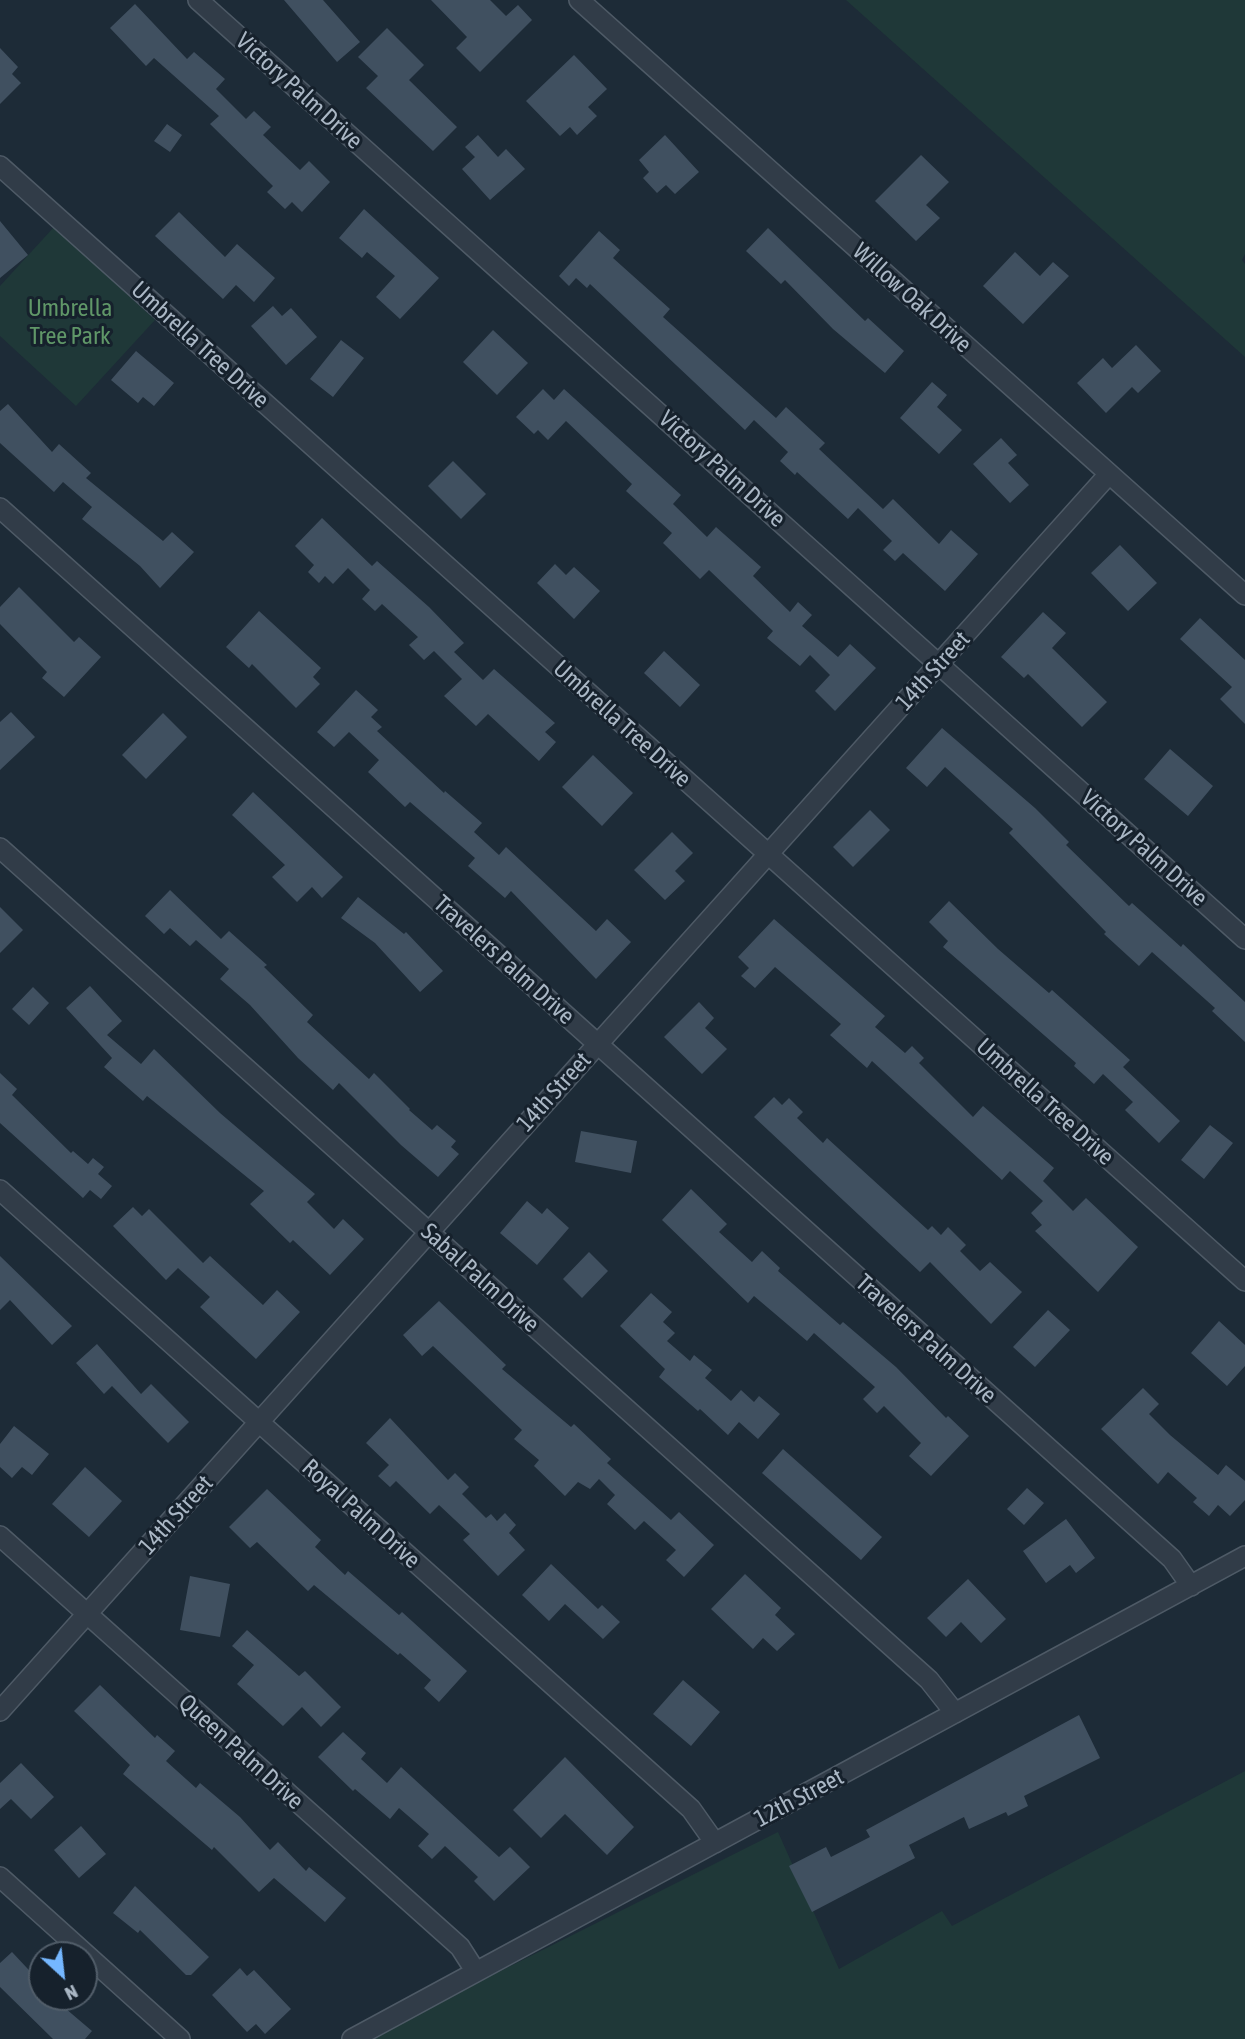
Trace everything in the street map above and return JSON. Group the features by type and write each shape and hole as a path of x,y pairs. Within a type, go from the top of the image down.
{"street":[{"name":"Victory Palm Drive","path":"198,0 1245,939"},
{"name":"Willow Oak Drive","path":"579,0 1245,595"},
{"name":"Umbrella Tree Drive","path":"0,166 1245,1281"},
{"name":"14th Street","path":"0,1710 1109,474"},
{"name":"Travelers Palm Drive","path":"0,508 1172,1559 1191,1586"},
{"name":"Sabal Palm Drive","path":"0,848 919,1671 955,1713"},
{"name":"Royal Palm Drive","path":"0,1190 691,1809 715,1843"},
{"name":"Queen Palm Drive","path":"0,1536 460,1947 476,1972"},
{"name":"12th Street","path":"352,2039 1245,1556"},
{"path":"0,1877 180,2039"}],"green space":[{"path":"846,0 1245,0 1245,254 1242,260 1245,264 1245,357"},
{"name":"Umbrella Tree Park","path":"54,227 155,320 76,406 0,336 0,286"},
{"path":"1245,1771 1245,2039 365,2039 778,1832 839,1969 942,1911 952,1926"}],"building":[{"path":"284,0 323,0 360,42 337,62"},
{"path":"431,0 490,0 506,16 518,5 532,20 480,72 456,48 467,37"},
{"path":"135,4 187,59 194,52 225,79 216,89 246,119 254,111 271,127 263,135 300,170 309,161 330,182 302,212 292,202 285,209 267,192 273,186 210,124 219,116 154,58 146,66 110,28"},
{"path":"387,28 424,65 409,80 457,127 433,151 366,88 378,76 358,57"},
{"path":"0,48 18,67 12,74 21,83 0,104"},
{"path":"574,55 607,89 588,107 597,116 577,135 570,127 560,136 526,101"},
{"path":"167,124 182,135 170,152 154,141"},
{"path":"478,135 498,157 506,149 525,169 490,200 462,169 475,157 465,147"},
{"path":"665,135 699,172 675,194 666,185 657,193 643,178 649,172 639,160"},
{"path":"921,155 949,182 926,205 940,218 916,241 875,201"},
{"path":"364,209 439,278 400,319 376,297 395,276 367,252 362,258 339,238"},
{"path":"179,212 225,257 237,244 275,278 254,302 236,285 223,299 155,236"},
{"path":"0,221 28,255 0,278"},
{"path":"768,228 865,321 868,318 904,351 885,373 833,329 785,280 781,284 746,251"},
{"path":"599,231 620,250 613,258 670,309 663,317 776,418 786,407 825,443 819,449 883,509 893,499 939,544 951,530 978,554 945,591 903,553 895,561 883,550 892,541 858,508 848,519 797,472 795,475 780,461 788,452 754,420 745,430 590,284 587,288 576,278 569,286 559,276"},
{"path":"1015,252 1040,276 1053,262 1069,276 1023,324 983,286"},
{"path":"273,306 282,316 291,308 317,337 286,365 251,326"},
{"path":"493,330 528,363 497,395 463,362"},
{"path":"341,340 364,358 333,397 310,379"},
{"path":"1136,345 1161,371 1138,393 1132,387 1106,413 1077,383 1103,358 1112,368"},
{"path":"136,351 174,383 154,406 143,397 138,403 111,380"},
{"path":"932,382 947,395 937,407 962,430 939,454 900,418"},
{"path":"543,389 554,400 564,389 681,495 673,504 707,537 716,527 761,567 753,576 790,612 798,602 812,615 802,626 838,657 850,644 876,668 835,711 815,691 830,675 810,655 800,666 767,638 773,631 709,570 700,579 663,543 672,533 626,491 632,484 566,421 548,440 538,430 534,434 516,417"},
{"path":"8,404 52,452 59,444 91,473 86,478 163,541 172,532 194,552 160,588 140,566 82,519 92,507 63,482 54,492 0,443 0,411"},
{"path":"1001,438 1017,455 1008,463 1029,485 1010,503 973,464"},
{"path":"453,461 486,494 461,519 428,486"},
{"path":"322,518 372,566 377,561 429,607 464,643 454,652 483,680 494,669 555,723 545,732 556,742 539,761 488,714 476,726 444,696 462,679 434,651 424,660 409,645 418,637 382,604 375,611 362,599 370,590 348,568 333,584 325,576 319,583 308,572 314,565 295,546"},
{"path":"1120,545 1157,583 1128,611 1091,573"},
{"path":"555,564 566,575 574,567 600,591 574,619 537,583"},
{"path":"19,587 74,642 79,637 101,657 64,697 42,678 47,672 0,624 0,607"},
{"path":"259,611 321,668 313,677 320,684 296,708 252,664 249,668 226,647"},
{"path":"1043,612 1066,633 1052,648 1107,702 1082,727 1028,674 1024,678 1001,657"},
{"path":"1200,618 1245,660 1245,724 1220,699 1232,687 1180,639"},
{"path":"664,651 700,685 680,707 644,673"},
{"path":"356,690 378,710 371,717 382,727 377,731 444,793 445,791 482,823 474,832 499,855 506,847 596,931 607,919 631,942 596,979 511,891 505,898 468,866 475,858 410,802 405,807 368,772 379,760 349,732 334,747 317,732"},
{"path":"11,712 35,737 0,770 0,722"},
{"path":"163,713 187,737 146,779 122,755"},
{"path":"942,728 1035,808 1069,842 1066,845 1129,906 1132,903 1181,947 1183,944 1245,1002 1245,1042 1212,1011 1215,1008 1152,952 1139,966 1104,934 1106,932 1009,833 1013,829 945,767 927,787 906,768"},
{"path":"1170,749 1213,786 1188,816 1144,779"},
{"path":"593,755 633,793 602,826 562,787"},
{"path":"253,792 343,877 322,898 312,887 297,902 272,877 285,865 232,815"},
{"path":"870,810 890,830 853,867 833,847"},
{"path":"672,832 693,853 675,871 685,881 665,900 634,870"},
{"path":"170,890 221,939 229,931 267,965 264,967 313,1015 307,1022 369,1079 374,1073 432,1130 437,1125 456,1141 451,1147 459,1154 438,1177 401,1145 339,1083 333,1090 298,1058 250,1005 220,979 229,969 196,940 190,946 170,928 164,934 145,916"},
{"path":"358,897 404,934 406,932 443,971 420,992 375,943 341,918"},
{"path":"949,901 998,949 1049,993 1052,990 1130,1060 1123,1067 1180,1121 1159,1143 1125,1110 1133,1102 1103,1074 1094,1084 1074,1066 1076,1063 943,947 948,941 929,922"},
{"path":"0,907 23,930 0,953"},
{"path":"774,919 885,1016 875,1027 905,1053 912,1046 924,1058 919,1063 973,1117 983,1106 1054,1168 1043,1181 1073,1211 1086,1198 1138,1247 1098,1292 1035,1231 1042,1225 1031,1213 1043,1201 1010,1171 1002,1180 872,1061 867,1068 830,1035 841,1024 775,967 755,988 741,976 749,968 738,957"},
{"path":"90,986 122,1021 107,1035 141,1064 154,1049 220,1113 315,1194 307,1202 334,1229 343,1219 364,1239 330,1275 293,1240 290,1243 250,1204 264,1191 147,1096 143,1101 104,1067 112,1058 66,1008"},
{"path":"33,987 49,1003 29,1025 12,1009"},
{"path":"699,1002 714,1018 705,1028 727,1049 702,1074 664,1037"},
{"path":"0,1073 17,1089 12,1095 71,1153 73,1151 88,1164 93,1158 104,1167 98,1174 112,1186 101,1199 90,1190 83,1198 0,1123"},
{"path":"774,1097 782,1105 789,1098 803,1112 797,1118 823,1143 827,1138 928,1230 932,1226 941,1235 948,1227 966,1245 960,1251 980,1271 990,1262 1022,1292 991,1324 930,1262 920,1272 754,1117"},
{"path":"1210,1125 1233,1143 1204,1179 1181,1160"},
{"path":"581,1131 637,1141 631,1173 575,1162"},
{"path":"691,1189 727,1224 719,1232 752,1262 762,1251 780,1268 778,1271 840,1325 843,1322 896,1367 946,1418 948,1416 969,1436 931,1476 909,1456 921,1443 884,1406 877,1413 863,1399 875,1387 814,1333 807,1341 754,1296 748,1303 662,1220"},
{"path":"527,1201 542,1214 547,1208 569,1228 537,1265 500,1233"},
{"path":"133,1207 142,1216 149,1209 203,1263 210,1256 263,1305 277,1290 300,1312 256,1359 200,1307 210,1297 178,1268 166,1280 113,1226"},
{"path":"589,1252 608,1271 582,1298 563,1279"},
{"path":"0,1256 72,1326 52,1345 10,1300 0,1310"},
{"path":"651,1293 672,1312 663,1322 675,1333 667,1341 690,1361 694,1355 712,1370 705,1378 731,1401 741,1390 754,1402 759,1396 780,1414 758,1439 739,1422 728,1435 700,1409 698,1411 659,1377 665,1369 620,1326"},
{"path":"439,1301 506,1365 502,1369 571,1427 574,1424 611,1459 607,1463 671,1520 679,1512 714,1545 684,1577 666,1560 676,1550 644,1521 635,1530 607,1504 615,1495 599,1479 590,1489 578,1482 565,1496 534,1466 539,1460 514,1439 522,1430 433,1346 422,1356 403,1335"},
{"path":"1048,1310 1070,1330 1035,1367 1013,1347"},
{"path":"1219,1321 1245,1345 1245,1366 1227,1386 1191,1353"},
{"path":"97,1344 141,1394 151,1384 189,1422 168,1443 112,1386 104,1394 76,1363"},
{"path":"1143,1388 1159,1404 1149,1414 1170,1435 1218,1475 1226,1465 1245,1481 1245,1500 1230,1516 1218,1505 1209,1516 1193,1502 1197,1498 1168,1472 1158,1484 1101,1429"},
{"path":"390,1418 448,1480 455,1473 469,1487 462,1494 486,1518 491,1514 497,1521 505,1513 516,1525 509,1533 525,1550 498,1576 463,1540 470,1534 439,1505 430,1514 396,1481 390,1487 378,1476 389,1465 366,1443"},
{"path":"14,1426 49,1454 32,1475 22,1467 12,1478 0,1467 0,1444"},
{"path":"783,1449 882,1537 861,1560 762,1473"},
{"path":"85,1467 122,1501 89,1537 52,1504"},
{"path":"1027,1488 1044,1503 1024,1525 1007,1509"},
{"path":"267,1489 321,1540 315,1547 345,1575 348,1571 399,1615 402,1612 467,1671 439,1702 424,1688 431,1680 400,1653 398,1655 314,1585 308,1591 257,1542 250,1548 229,1527"},
{"path":"1066,1519 1095,1558 1076,1573 1070,1565 1046,1583 1023,1551"},
{"path":"551,1564 598,1609 602,1605 620,1622 603,1639 565,1604 549,1621 522,1595"},
{"path":"745,1574 781,1608 775,1615 795,1634 777,1651 763,1638 753,1649 711,1609"},
{"path":"190,1576 230,1584 220,1637 180,1630"},
{"path":"968,1579 1006,1619 981,1643 961,1622 946,1637 927,1618"},
{"path":"247,1630 299,1676 305,1671 341,1707 321,1727 302,1707 283,1726 237,1684 254,1665 232,1646"},
{"path":"683,1680 720,1712 691,1746 653,1714"},
{"path":"100,1685 155,1738 157,1735 175,1751 166,1761 196,1788 200,1783 240,1817 270,1850 278,1842 306,1871 309,1867 346,1898 325,1922 274,1878 259,1892 214,1847 212,1850 123,1774 130,1765 74,1711"},
{"path":"1079,1715 1100,1758 1024,1796 1028,1806 1008,1816 1006,1812 969,1829 964,1817 909,1845 915,1858 812,1912 789,1866 826,1847 831,1857 870,1837 866,1830"},
{"path":"343,1732 366,1753 361,1759 387,1783 401,1767 499,1857 510,1847 530,1867 494,1901 474,1881 478,1877 445,1846 432,1859 418,1846 429,1834 399,1808 390,1819 355,1789 353,1791 318,1757"},
{"path":"565,1757 634,1827 607,1855 565,1814 541,1838 513,1810"},
{"path":"21,1763 54,1797 31,1819 11,1799 0,1809 0,1783"},
{"path":"81,1826 106,1854 79,1878 54,1850"},
{"path":"135,1886 209,1957 191,1975 186,1975 140,1930 138,1933 113,1913"},
{"path":"12,1952 28,1969 28,2011 68,2011 92,2031 85,2039 53,2039 0,1987 0,1963"},
{"path":"240,1968 247,1976 254,1970 291,2009 265,2034 256,2024 247,2032 212,1995"}]}
